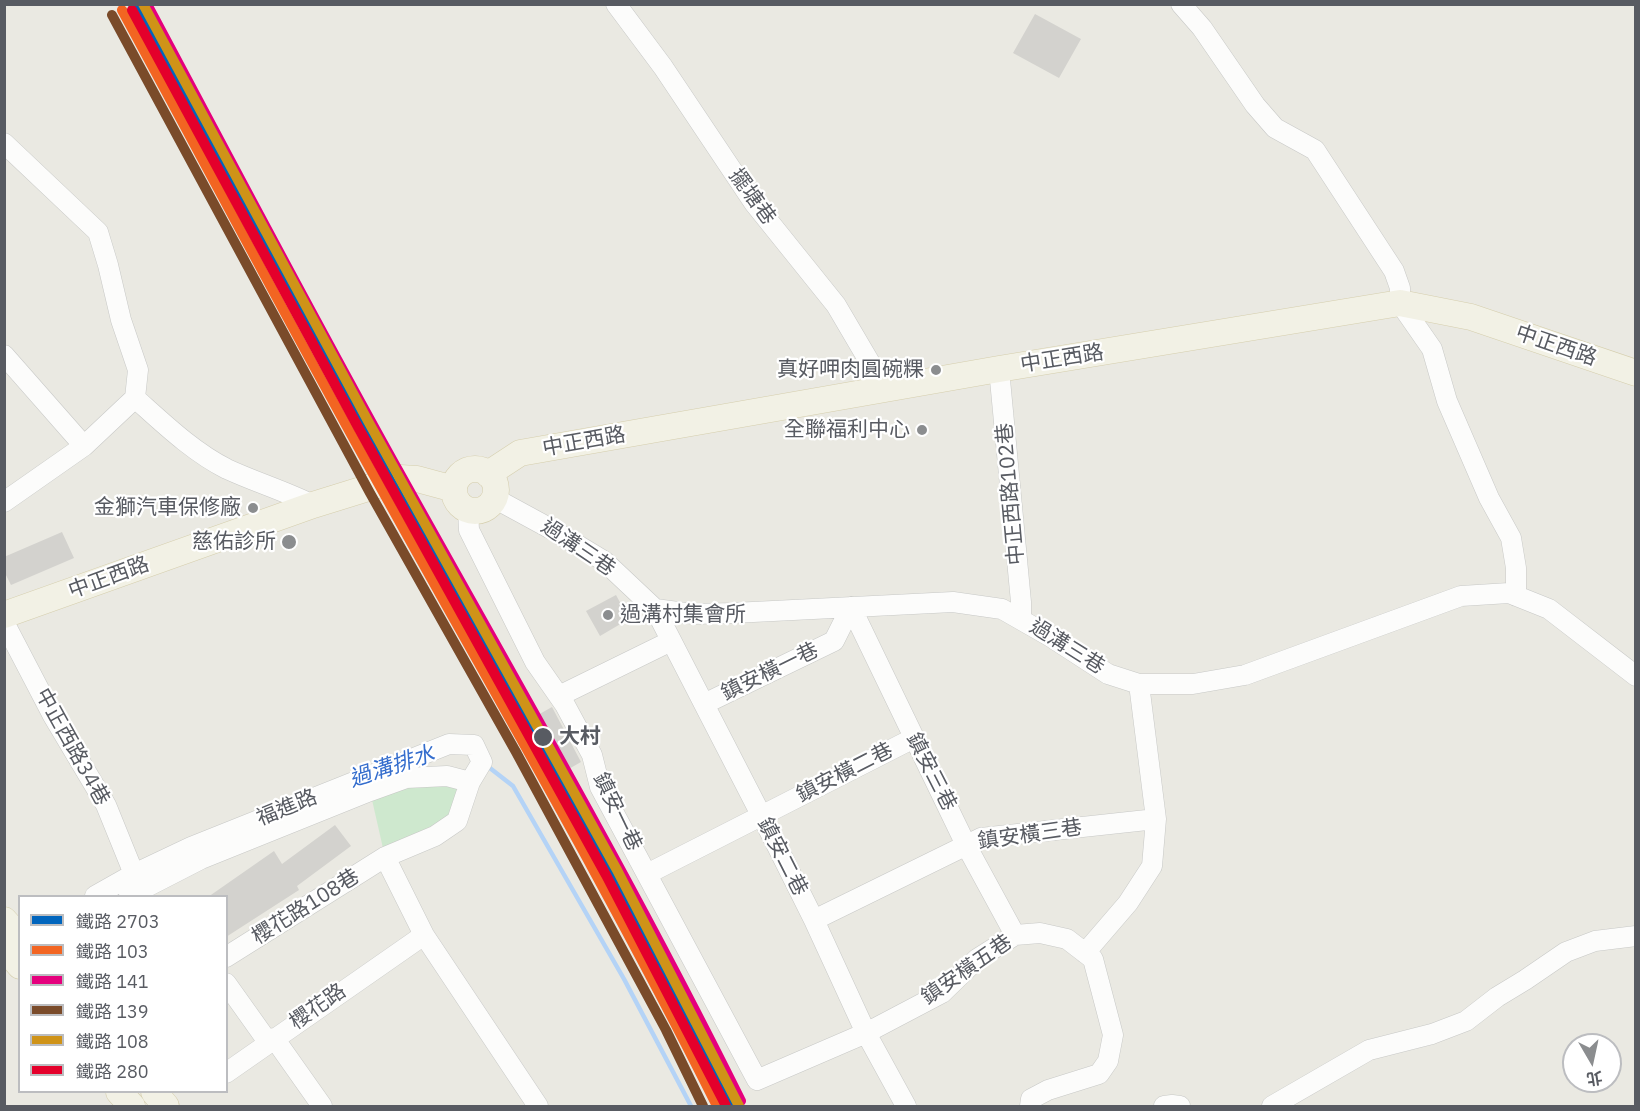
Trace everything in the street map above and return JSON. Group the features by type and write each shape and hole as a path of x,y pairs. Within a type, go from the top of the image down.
{"main road":[{"name":"中正西路","path":"6,614 313,505 400,478 417,478 480,510 491,503 491,486 520,453 999,369 1400,303 1471,317 1635,373"},
{"path":"461,499 458,477 469,470 483,470 491,486"},
{"path":"13,934 18,957"},
{"path":"119,1093 132,1107"},
{"path":"155,1093 166,1107"}],"street":[{"name":"擺塘巷","path":"616,4 663,67 754,203 836,305 886,390"},
{"path":"1181,4 1202,28 1255,105 1275,128 1315,150 1394,271 1400,288 1400,303 1432,349 1447,401 1489,498 1511,538 1516,568 1516,596"},
{"path":"4,143 98,232 121,320 138,370 135,398 84,446 4,502"},
{"path":"4,355 84,446"},
{"name":"中正西路102巷","path":"999,369 1016,538 1021,619"},
{"path":"135,398 181,438 226,468 283,490 313,505"},
{"name":"過溝三巷","path":"491,486 551,529 604,561 655,609 693,614 953,602 1002,609 1108,674 1139,684 1193,684 1245,675 1461,596 1509,593 1549,609 1635,676"},
{"name":"鎮安一巷","path":"461,499 469,530 535,662 559,696 591,755 600,787 757,1080"},
{"name":"鎮安橫一巷","path":"704,704 834,641 851,607"},
{"name":"鎮安三巷","path":"851,607 966,845 1015,935"},
{"name":"鎮安二巷","path":"655,609 814,920 866,1033 906,1107"},
{"name":"中正西路34巷","path":"6,614 52,716 106,805 134,874"},
{"path":"559,696 671,641"},
{"path":"1030,1107 1031,1099 1048,1090 1099,1074 1108,1061 1113,1035 1093,959 1085,953 1128,903 1152,867 1156,819 1139,684"},
{"name":"鎮安橫二巷","path":"647,874 914,738"},
{"name":"福進路","path":"97,895 134,874 191,847 449,744 474,745 482,762 470,782 447,776 406,778 201,859 133,895"},
{"name":"櫻花路108巷","path":"228,956 385,857 435,836 457,821 470,782"},
{"name":"鎮安橫三巷","path":"814,920 981,838 1156,819"},
{"path":"385,857 424,935 538,1107"},
{"name":"鎮安橫五巷","path":"757,1080 866,1033 942,993 976,959 1015,935 1040,933 1067,939 1085,953"},
{"name":"櫻花路","path":"230,995 271,1040 424,935"},
{"path":"1272,1107 1369,1050 1432,1034 1466,1021 1497,997 1566,952 1595,941 1635,936"},
{"path":"228,1071 271,1040 322,1107"},
{"path":"1164,1107 1172,1105 1180,1107"}],"green space":[{"path":"470,782 457,821 385,857 370,791"}],"building":[{"path":"1035,14 1081,39 1059,78 1013,53"},
{"path":"62,532 74,558 11,585 4,571 4,557"},
{"name":"過溝村集會所","path":"616,595 629,619 600,636 586,611"},
{"path":"552,707 581,762 544,783 513,729"},
{"path":"335,825 351,846 297,886 299,890 228,936 228,895 211,895 274,851 282,864"}],"waterway":[{"name":"過溝排水","path":"486,765 513,786 624,979 691,1106"}],"rail line":[{"name":"2703","path":"133,4 391,482 537,740 687,1019 730,1106"},
{"name":"108","path":"143,4 368,421 617,870 739,1106"},
{"name":"141","path":"147,4 338,361 618,865 741,1101"},
{"name":"103","path":"122,10 349,430 637,950 717,1106"},
{"name":"280","path":"132,10 358,427 606,875 726,1106"},
{"name":"139","path":"112,15 370,493 516,752 666,1030 703,1106"}],"place":[{"name":"真好呷肉圓碗粿","path":"936,370"},
{"name":"全聯福利中心","path":"922,430"},
{"name":"金獅汽車保修廠","path":"253,508"},
{"name":"慈佑診所","path":"289,542"},
{"name":"過溝村集會所","path":"608,615"},
{"name":"大村","path":"543,737"}]}
